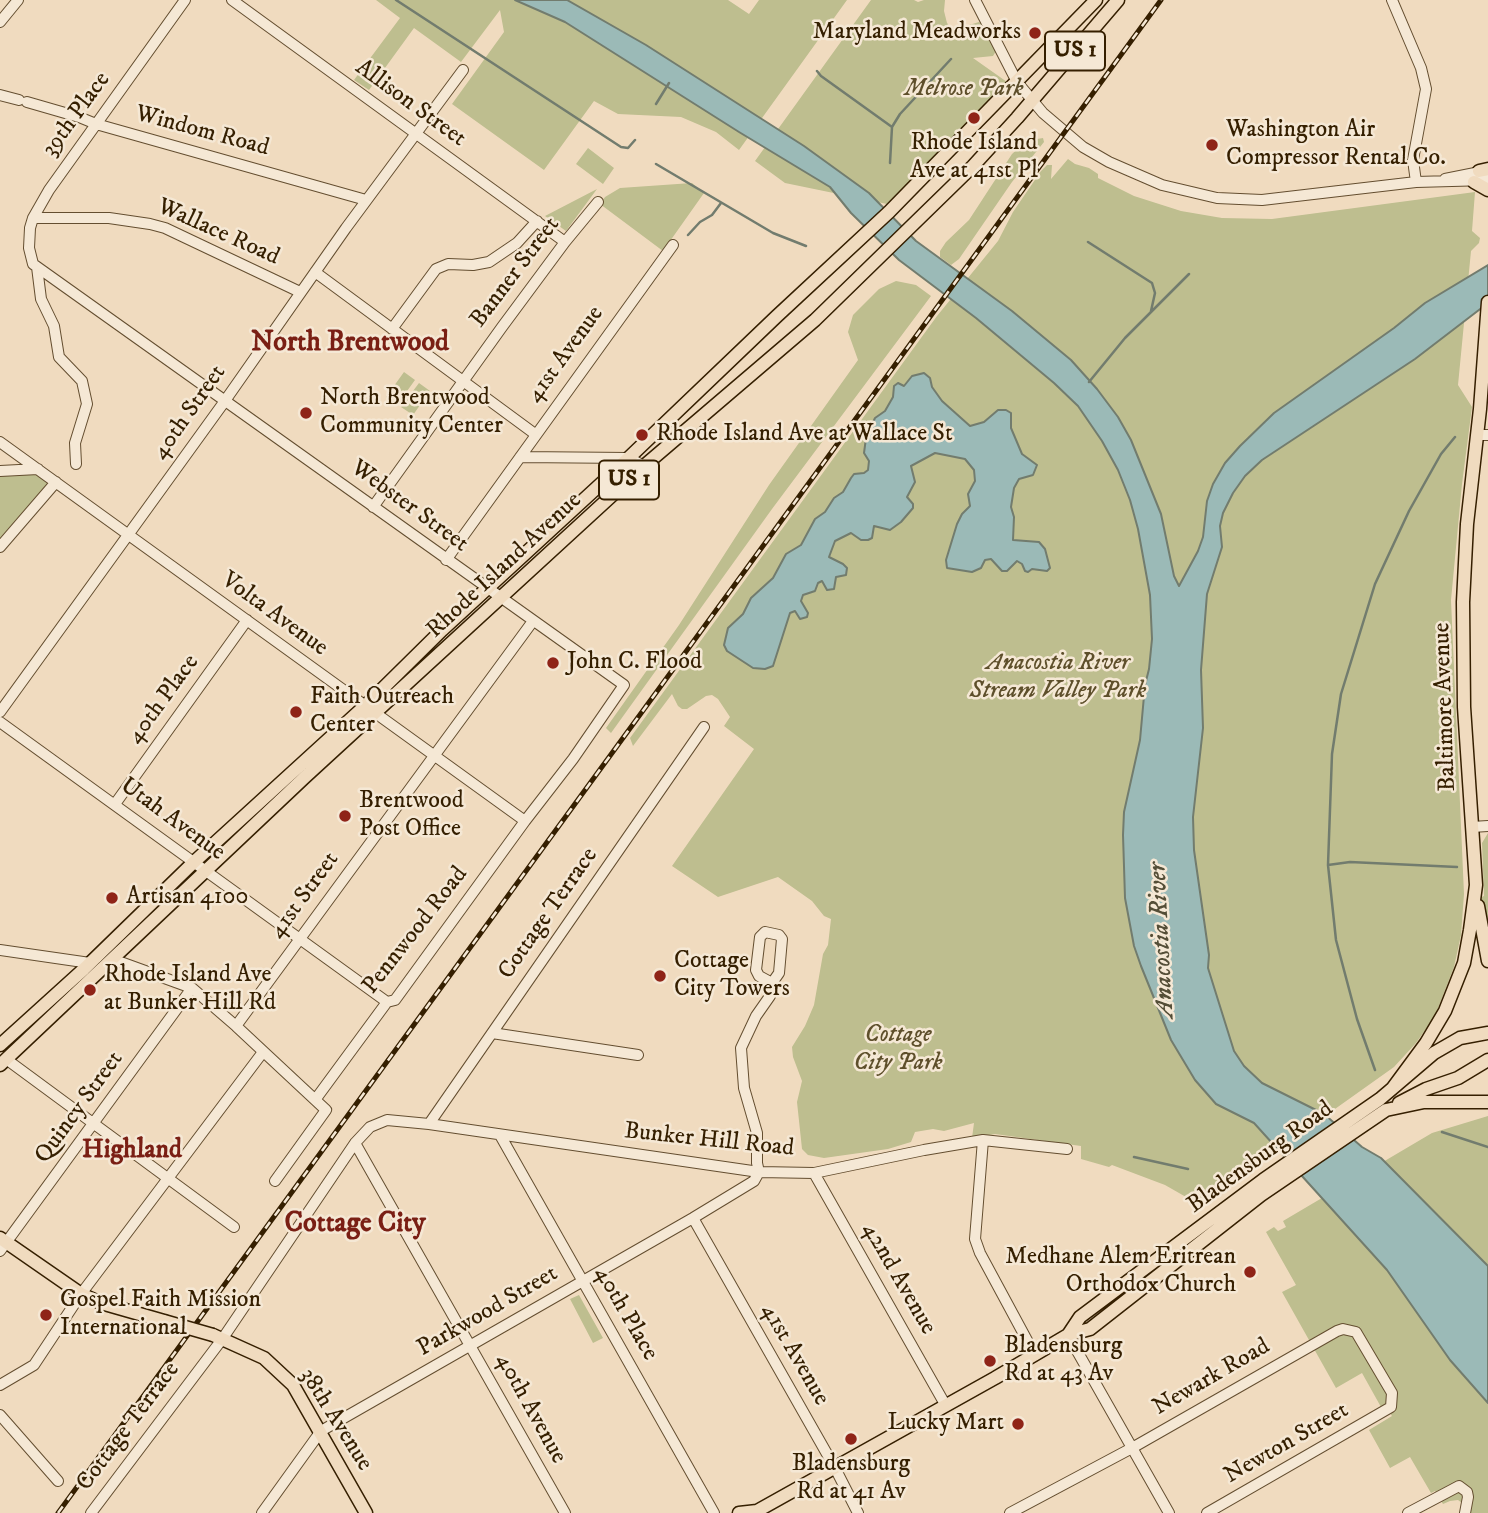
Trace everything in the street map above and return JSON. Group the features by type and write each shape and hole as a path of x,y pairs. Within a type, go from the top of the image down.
{"main road":[{"name":"Rhode Island Avenue","path":"0,1045 90,963 194,862 502,597 644,466 814,320 973,166 1032,102 1118,0"},
{"name":"Rhode Island Avenue","path":"3,1062 206,871 370,709 442,630 889,212 1092,2"},
{"path":"1483,174 1488,190"},
{"name":"Baltimore Avenue","path":"1392,1089 1433,1033 1451,1000 1466,951 1476,885 1464,707 1463,602 1467,524 1483,435 1488,302"},
{"path":"1476,885 1488,961"},
{"name":"Bladensburg Road","path":"739,1513 757,1512 1068,1335 1090,1329 1282,1174 1368,1115 1392,1089 1446,1045 1468,1036 1488,1033"},
{"path":"1386,1110 1415,1094 1468,1073 1488,1060"},
{"name":"Bladensburg Road","path":"1368,1115 1424,1102 1488,1102"},
{"name":"38th Avenue","path":"2,1244 81,1294 101,1303 218,1337 264,1358 293,1385 366,1513"}],"street":[{"path":"0,22 18,0"},
{"name":"39th Place","path":"76,464 75,443 87,404 82,382 59,357 54,326 41,299 29,248 33,218 48,190 185,0"},
{"name":"Allison Street","path":"232,0 565,242"},
{"path":"975,0 1017,82 1032,102 1083,147 1153,182 1198,195 1240,200 1284,199 1483,174"},
{"path":"1392,0 1421,68 1426,89 1413,160 1416,182"},
{"name":"40th Street","path":"0,712 226,400 366,200 463,70"},
{"name":"Windom Road","path":"0,95 366,200"},
{"name":"Banner Street","path":"373,507 462,381 598,202"},
{"name":"Wallace Road","path":"33,218 109,218 165,228 300,292"},
{"path":"392,329 436,269 448,264 473,265 489,262 517,243 537,221"},
{"name":"41st Avenue","path":"446,560 673,245"},
{"name":"Webster Street","path":"35,266 624,685"},
{"path":"315,272 535,434"},
{"name":"Volta Avenue","path":"0,442 525,821"},
{"path":"520,457 629,458 644,466"},
{"path":"0,471 38,469"},
{"path":"0,547 56,482"},
{"name":"40th Place","path":"115,804 247,620"},
{"name":"41st Street","path":"236,1026 533,621"},
{"name":"Pennwood Road","path":"315,1100 387,1002 395,1000 525,821 573,760 624,685"},
{"name":"Utah Avenue","path":"0,722 258,907 299,941 387,1002"},
{"name":"Cottage Terrace","path":"429,1124 704,727"},
{"path":"1472,827 1488,826"},
{"path":"759,1172 757,1133 744,1087 741,1048 756,1016 770,996 772,984 779,973 782,939 779,935 765,932 760,937 756,970 759,976 772,984"},
{"path":"0,950 90,963"},
{"path":"112,959 192,988 326,1110 275,1181"},
{"name":"Quincy Street","path":"2,1244 94,1125 192,988"},
{"path":"492,1033 638,1055"},
{"path":"0,1385 34,1365 81,1294 263,1052"},
{"path":"3,1062 234,1227"},
{"name":"Bunker Hill Road","path":"370,1126 387,1120 429,1124 759,1172 814,1173 983,1140 1067,1149"},
{"name":"Cottage Terrace","path":"91,1513 355,1143 370,1126"},
{"name":"40th Place","path":"500,1135 714,1513"},
{"path":"983,1140 975,1239 1035,1355"},
{"name":"40th Avenue","path":"355,1143 565,1513"},
{"name":"Parkwood Street","path":"262,1513 321,1431 693,1218 754,1181 759,1172"},
{"name":"42nd Avenue","path":"814,1173 946,1406"},
{"name":"41st Avenue","path":"693,1218 858,1513"},
{"name":"Newark Road","path":"1010,1513 1132,1448 1343,1329 1350,1329 1359,1336 1392,1393 1393,1402 1388,1411"},
{"path":"1068,1335 1168,1513"},
{"name":"Newton Street","path":"1207,1513 1388,1411"},
{"path":"0,1415 58,1481"},
{"path":"1408,1513 1455,1486 1467,1492 1468,1504 1465,1513"}],"green space":[{"path":"376,0 728,0 749,14 759,0 847,0 739,150 716,132 681,117 618,114 594,101 544,170 452,104 504,32 500,10 461,62 414,28 369,90 354,80 400,18"},
{"name":"Melrose Park","path":"871,0 945,0 947,23 953,30 979,22 984,26 996,51 993,56 973,58 1007,82 887,204 785,183 755,161"},
{"path":"1043,138 1044,142 1012,182 959,259 951,265 940,257 940,251 946,242 969,220 1012,154 1026,141"},
{"path":"588,148 614,168 603,184 576,164"},
{"name":"Anacostia River Stream Valley Park","path":"1068,159 1089,168 1098,174 1098,178 1134,196 1181,211 1222,218 1272,219 1475,192 1472,231 1480,238 1471,251 1458,385 1472,407 1451,600 1464,894 1461,935 1454,967 1435,1016 1416,1043 1394,1067 1200,1205 1165,1185 1112,1165 1109,1167 1081,1159 1081,1146 995,1134 972,1138 974,1123 944,1131 933,1129 915,1132 911,1142 888,1149 824,1158 808,1155 802,1149 797,1102 802,1081 792,1047 814,1005 831,919 824,916 812,901 778,877 718,897 672,866 754,749 724,726 730,717 718,699 712,695 706,696 687,709 682,709 672,694 633,746 630,738 937,316 998,241 1013,212 1041,171 1047,165 1052,165 1051,179"},
{"path":"692,183 704,193 663,251 600,204 605,197 620,188"},
{"path":"597,189 566,231 545,216"},
{"path":"896,281 916,285 931,296 772,509 611,733 606,728 679,625 769,485 858,360 848,332 853,315 879,289"},
{"path":"404,372 415,380 397,405 386,397"},
{"path":"419,383 430,391 413,415 401,407"},
{"path":"38,469 56,482 0,547 0,471"},
{"path":"1488,833 1488,950 1479,898 1484,896 1482,843"},
{"path":"1488,1116 1488,1513 1464,1513 1462,1503 1458,1500 1443,1504 1435,1491 1431,1493 1410,1457 1390,1468 1369,1430 1392,1416 1384,1405 1381,1407 1362,1373 1336,1388 1282,1292 1296,1285 1266,1232 1274,1227 1278,1231 1286,1227 1283,1221 1432,1133"},
{"path":"579,1295 603,1338 593,1343 570,1299"}],"water":[{"name":"Anacostia River","path":"515,0 567,0 646,45 804,146 869,193 916,241 1012,311 1071,360 1118,417 1131,440 1161,514 1174,576 1179,586 1203,537 1207,501 1213,484 1225,463 1240,446 1274,413 1425,303 1488,265 1488,303 1415,359 1262,460 1245,476 1233,493 1223,513 1220,526 1222,547 1207,594 1201,670 1203,728 1193,817 1194,850 1209,955 1208,968 1234,1051 1244,1066 1262,1083 1324,1114 1362,1147 1381,1158 1488,1266 1488,1403 1450,1360 1387,1270 1254,1123 1216,1104 1195,1080 1171,1040 1134,946 1125,898 1124,812 1140,740 1149,669 1152,639 1150,595 1130,500 1102,441 1078,406 976,318 899,260 851,213 830,187 565,22"},
{"path":"924,373 930,378 932,387 942,401 970,426 984,422 998,410 1011,413 1011,428 1022,454 1037,465 1033,475 1019,479 1014,488 1011,507 1014,517 1013,540 1039,542 1045,549 1050,568 1047,571 1032,569 1028,572 1017,561 1007,571 1002,571 991,559 985,560 981,568 972,572 947,568 946,560 957,524 970,506 968,494 975,481 974,470 965,459 935,453 911,466 915,482 907,497 913,508 901,522 890,530 874,526 872,538 868,540 861,540 851,533 835,541 829,557 847,568 846,575 836,577 834,589 827,590 822,581 818,583 815,591 803,595 801,601 808,613 807,617 800,619 795,611 790,613 773,666 765,669 753,668 727,651 724,645 728,628 743,614 751,598 773,578 786,554 801,545 815,519 843,492 854,474 868,470 869,461 864,453 866,438 875,418 885,411 893,397 894,386 898,383 904,386 912,376"}],"waterway":[{"path":"396,0 621,147 628,148 635,140"},
{"path":"892,127 900,114 951,59"},
{"path":"817,71 892,127 890,163"},
{"path":"656,104 669,83"},
{"path":"656,164 773,233 806,246"},
{"path":"688,235 700,222 712,215 721,203"},
{"path":"1088,242 1152,283 1155,293 1151,311"},
{"path":"1089,382 1125,338 1189,274"},
{"path":"1375,1070 1357,1019 1336,940 1328,865 1332,754 1341,694 1375,584 1409,511 1441,454 1455,437"},
{"path":"1328,865 1350,862 1457,867"},
{"path":"1442,1132 1488,1147"},
{"path":"1134,1157 1188,1169"}],"railway":[{"path":"58,1513 1161,0"}],"place":[{"name":"Maryland Meadworks","path":"1035,33"},
{"name":"Rhode Island Ave at 41st Pl","path":"974,118"},
{"name":"Washington Air Compressor Rental Co.","path":"1212,145"},
{"name":"North Brentwood Community Center","path":"306,413"},
{"name":"Rhode Island Ave at Wallace St","path":"642,435"},
{"name":"John C. Flood","path":"553,663"},
{"name":"Faith Outreach Center","path":"296,712"},
{"name":"Brentwood Post Office","path":"345,816"},
{"name":"Artisan 4100","path":"112,898"},
{"name":"Cottage City Towers","path":"660,976"},
{"name":"Rhode Island Ave at Bunker Hill Rd","path":"90,990"},
{"name":"Medhane Alem Eritrean Orthodox Church","path":"1250,1272"},
{"name":"Gospel Faith Mission International","path":"46,1315"},
{"name":"Bladensburg Rd at 43 Av","path":"990,1361"},
{"name":"Lucky Mart","path":"1018,1424"},
{"name":"Bladensburg Rd at 41 Av","path":"851,1439"}],"district":[{"name":"North Brentwood","path":"350,344"},
{"name":"Highland","path":"132,1152"},
{"name":"Cottage City","path":"355,1225"}],"park label":[{"name":"Cottage City Park","path":"898,1050"}]}
